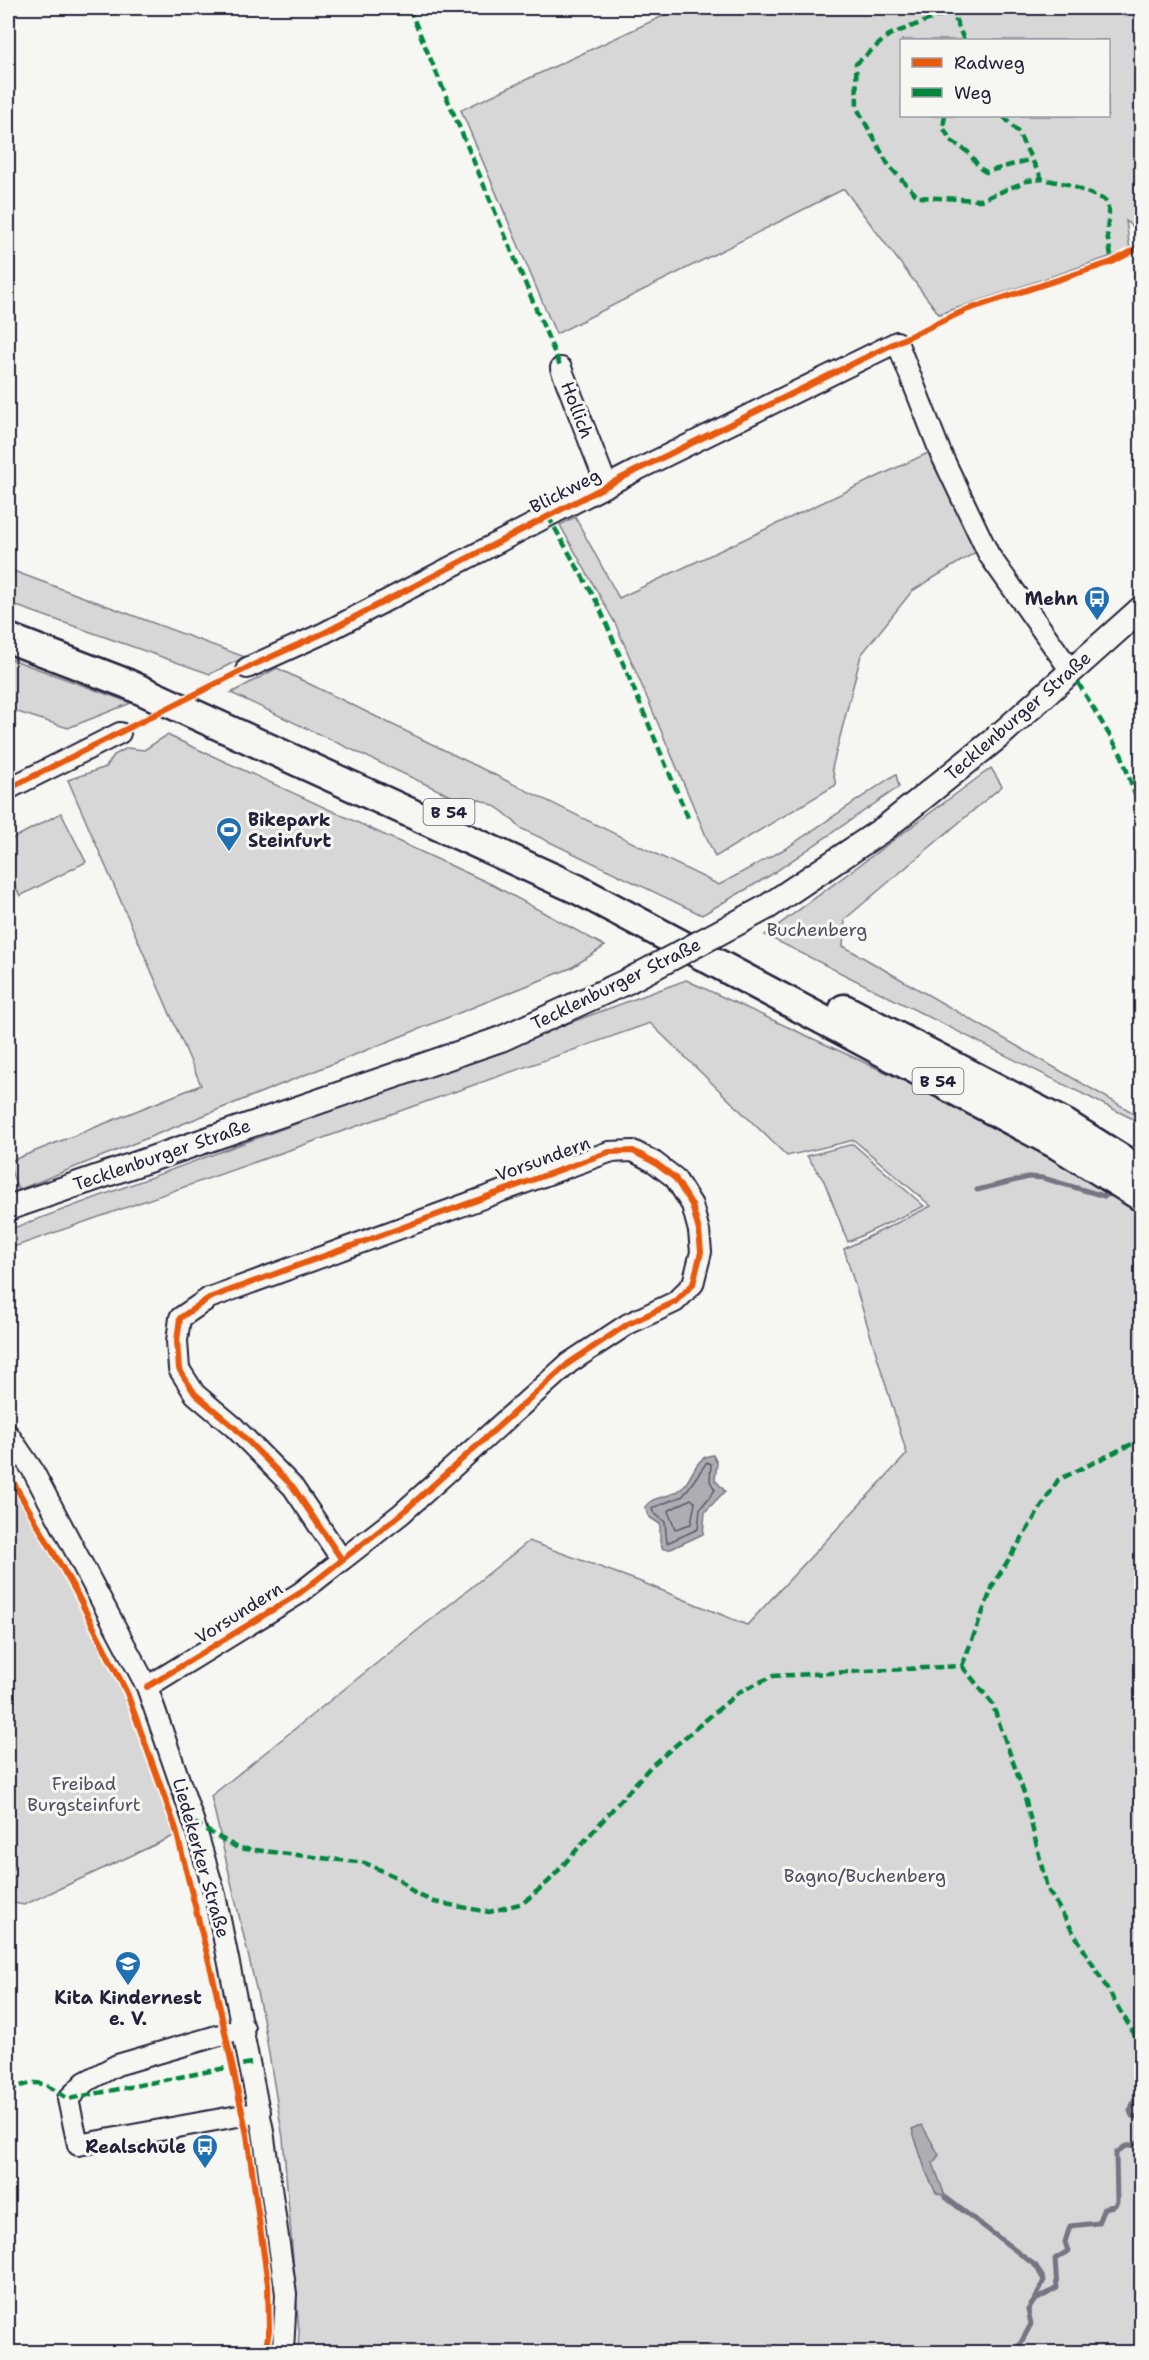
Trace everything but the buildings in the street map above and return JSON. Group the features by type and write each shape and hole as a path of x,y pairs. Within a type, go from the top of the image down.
{"highway":[{"name":"B 54","path":"8,622 138,671 586,874 1067,1125 1142,1172"},
{"name":"B 54","path":"8,638 128,684 578,889 1058,1145 1142,1197"}],"main road":[{"name":"Tecklenburger Straße","path":"8,1208 501,1039 628,981 767,907 885,828 999,736 1142,609"}],"street":[{"name":"Blickweg","path":"247,668 324,633 607,486 897,342 941,454 989,555 1071,671"},
{"name":"Hollich","path":"561,368 607,486"},
{"path":"8,789 120,733"},
{"name":"Vorsundern","path":"147,1687 300,1593 342,1560 410,1506 569,1363 628,1324 675,1302 693,1284 701,1252 699,1231 692,1205 675,1178 654,1161 633,1151 609,1152 209,1298 180,1318 177,1341 179,1369 190,1386 293,1487 342,1560"},
{"name":"Liedekerker Straße","path":"8,1434 32,1469 147,1687 194,1823 215,1895 260,2112 286,2294 283,2352"},
{"path":"244,2028 117,2065 85,2082 68,2099 78,2145 260,2112"}],"green space":[{"path":"680,8 1141,8 1141,233 1126,221 1130,250 939,314 844,189 556,334 461,110"},
{"path":"930,452 976,552 912,591 861,655 832,768 836,785 715,857 616,625 560,525 575,517 619,598"},
{"path":"8,569 245,657 210,674 8,603"},
{"path":"8,658 131,703 68,728 8,709"},
{"path":"277,668 719,885 788,847 896,774 899,787 769,876 702,915 520,828 506,814 490,804 473,798 453,797 231,693"},
{"path":"167,735 491,884 605,946 571,968 18,1190 8,1162 201,1085 68,780 106,767 114,755 127,748 144,750"},
{"name":"Buchenberg","path":"991,768 1002,786 845,919 843,946 1137,1115 1141,1113 1141,1123 765,935"},
{"path":"61,813 86,862 20,896 8,871 8,841"},
{"name":"Bagno/Buchenberg","path":"686,980 976,1114 1141,1209 1141,2352 298,2352 299,2331 283,2138 263,2018 211,1796 529,1541 641,1582 747,1625 907,1454 844,1249 931,1206 854,1140 787,1156 650,1023 8,1249 8,1230"},
{"path":"853,1144 924,1206 848,1242 824,1181 807,1156"},
{"name":"Freibad Burgsteinfurt","path":"8,1482 128,1689 176,1835 24,1905 8,1902"}],"water":[{"path":"713,1455 717,1463 715,1480 725,1491 705,1512 703,1534 671,1549 663,1549 660,1542 660,1524 649,1517 645,1507 653,1500 673,1494 682,1488 698,1463"},
{"path":"922,2125 939,2155 933,2163 945,2196 936,2193 926,2172 912,2129"}],"waterway":[{"path":"977,1190 1029,1177 1043,1178 1104,1196 1114,1193"},
{"path":"1142,2100 1134,2101 1130,2111 1132,2116 1142,2118"},
{"path":"1016,2352 1031,2324 1028,2310 1034,2301 1057,2288 1055,2259 1068,2251 1065,2242 1070,2226 1098,2223 1104,2208 1114,2206 1117,2202 1116,2153 1124,2147 1142,2142"},
{"path":"945,2197 1036,2266 1044,2280 1035,2300"}],"marked path":[{"path":"409,8 561,368"},
{"path":"964,39 952,11 889,35 856,64 857,108 889,166 918,197 981,200 1027,181 1042,179"},
{"path":"945,117 943,127 951,141 968,152 986,172 1029,160"},
{"path":"1004,117 1017,131 1042,179 1067,184 1105,200 1109,211 1107,234 1112,262"},
{"path":"548,516 598,604 689,820"},
{"path":"1071,671 1122,756 1142,816"},
{"path":"962,1666 994,1583 1058,1480 1142,1439"},
{"path":"962,1666 992,1703 1024,1793 1047,1888 1142,2047"},
{"path":"194,1823 238,1848 365,1863 398,1878 414,1893 434,1902 489,1912 523,1903 549,1881 651,1766 739,1692 773,1676 962,1666"},
{"path":"8,2091 26,2084 39,2083 52,2088 68,2099 251,2063"}],"cycle path":[{"path":"8,789 251,666 324,633 635,471 897,342 966,310 1112,262 1142,246"},
{"path":"147,1687 300,1593 342,1560 293,1487 234,1427 195,1394 179,1369 177,1341 180,1318 209,1298 609,1152 633,1151 654,1162 675,1178 692,1205 699,1231 701,1252 693,1284 675,1302 628,1324 569,1363 401,1514 342,1560"},
{"path":"8,1473 75,1590 127,1693 175,1826 216,1990 247,2135 268,2284 269,2331 265,2352"}],"place":[{"name":"Mehn","path":"1097,622"},
{"name":"Bikepark Steinfurt","path":"229,853"},
{"name":"Kita Kindernest e. V.","path":"128,1987"},
{"name":"Realschule","path":"205,2170"}]}
